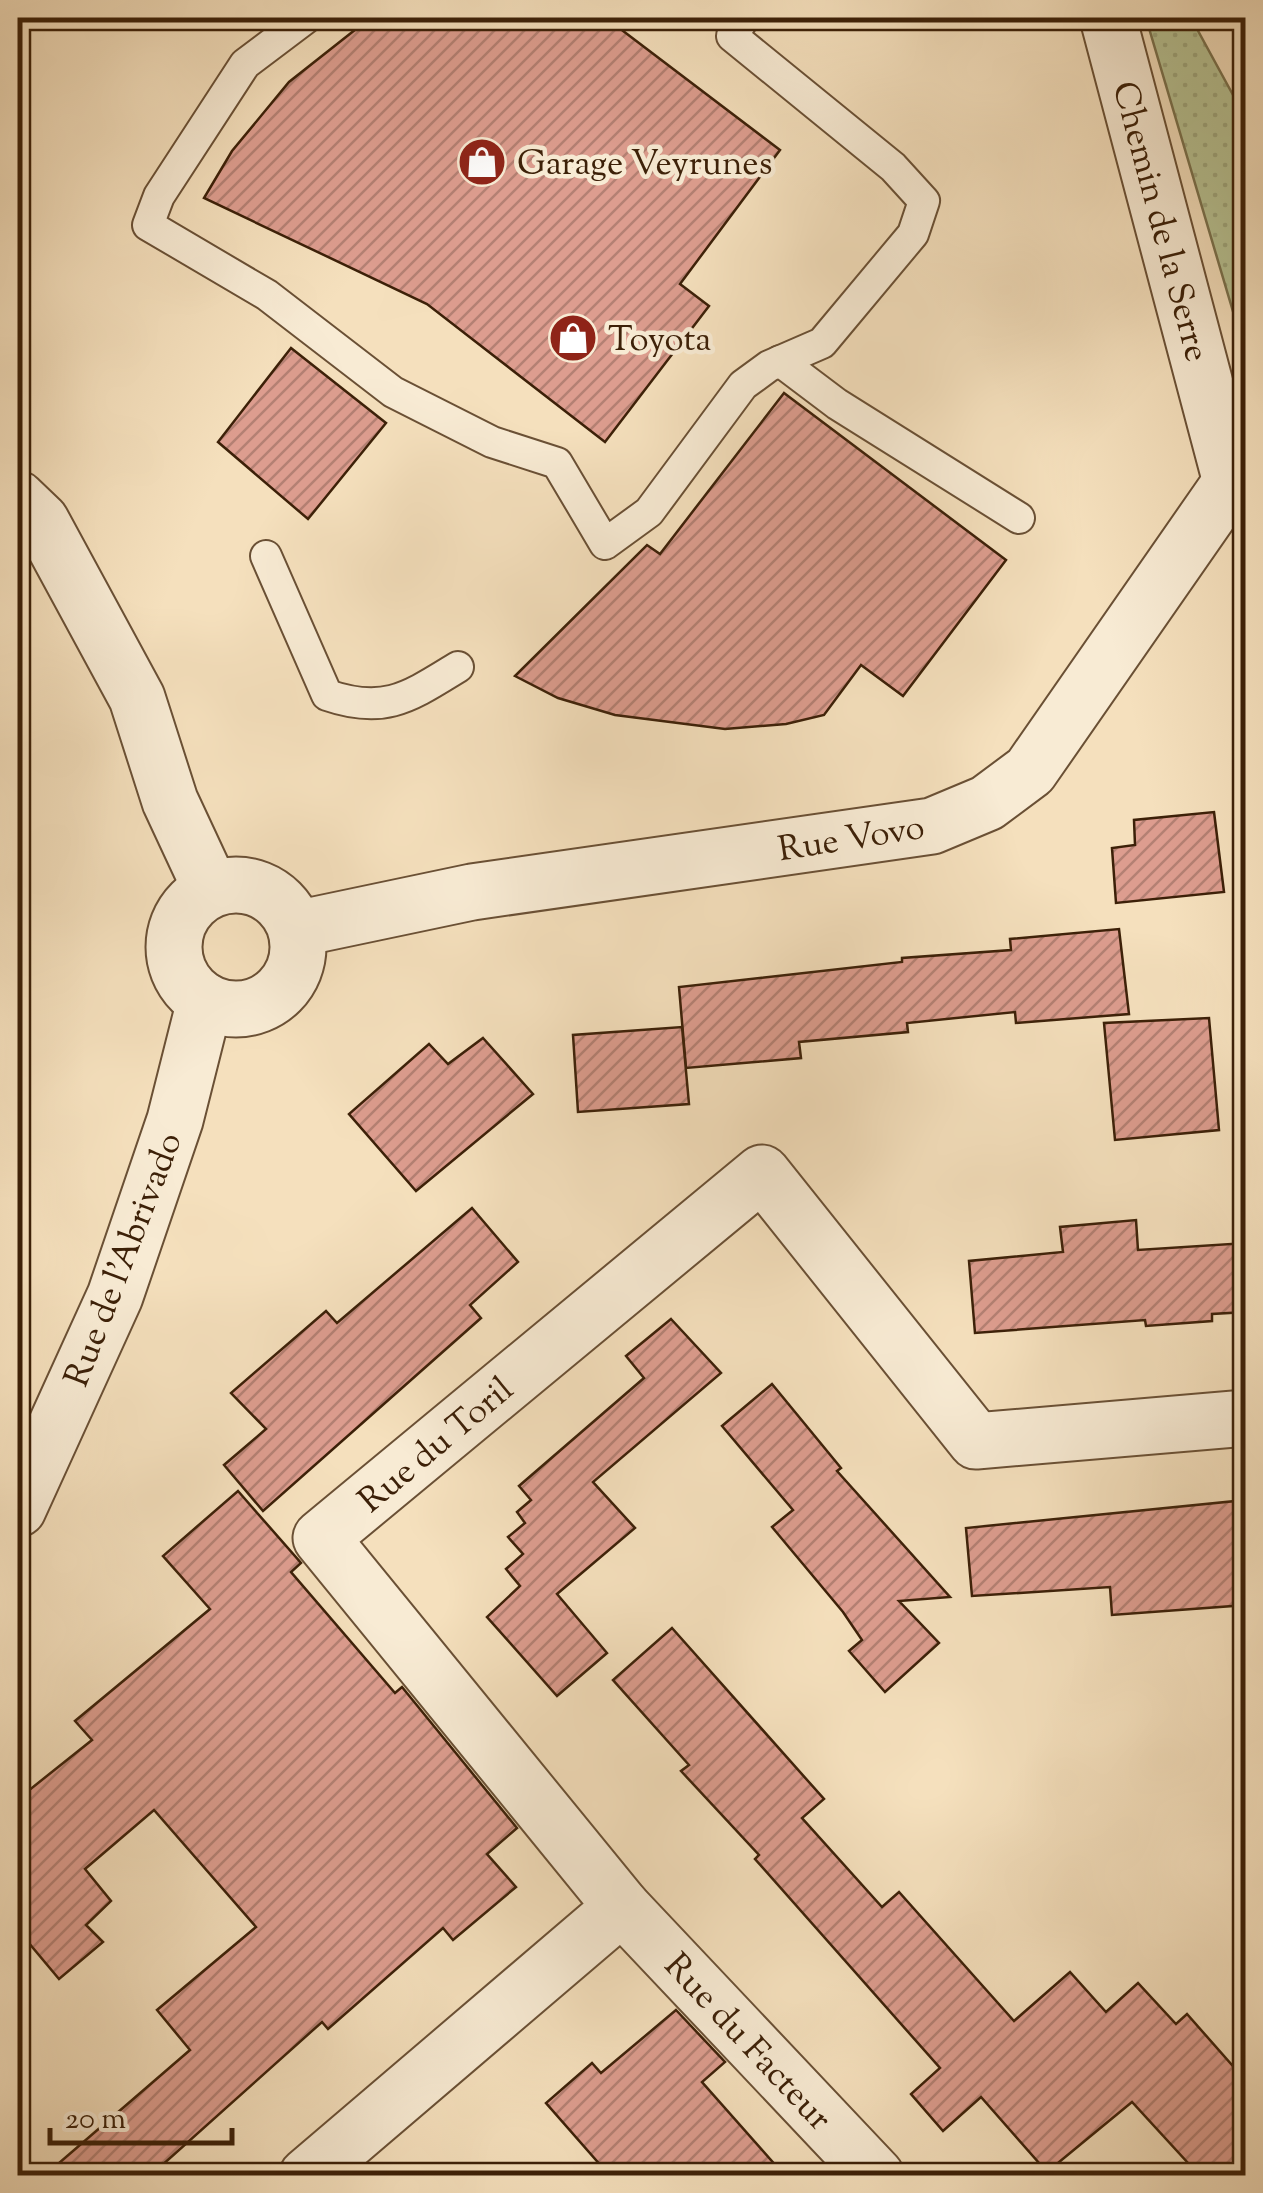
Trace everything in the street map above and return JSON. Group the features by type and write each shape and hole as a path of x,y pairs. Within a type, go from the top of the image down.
{"street":[{"name":"Chemin de la Serre","path":"1108,18 1238,480"},
{"name":"Rue Vovo","path":"296,928 472,892 932,826 987,803 1030,770 1238,480"},
{"path":"18,499 41,521 82,604 137,698 170,801 211,889"},
{"path":"18,574 82,604"},
{"path":"252,887 272,895 287,909 296,928 295,970 284,989 246,1009 205,1002 190,989 174,954 182,916 211,889 252,887"},
{"name":"Rue de l'Abrivado","path":"18,1509 116,1296 175,1120 205,1002"},
{"name":"Rue du Toril","path":"622,1907 321,1538 762,1173 976,1440 1246,1418"},
{"path":"307,2176 622,1907"},
{"name":"Rue du Facteur","path":"622,1907 876,2176"}],"lane":[{"path":"306,18 245,64 159,196 148,224 267,295 393,392 492,442 557,463 605,544 648,512 744,385 780,361 822,343 913,234 924,201 893,167 732,36 744,18"},
{"path":"780,361 837,404 1019,518"},
{"path":"266,556 327,695 362,707 412,695 458,667"}],"green space":[{"path":"1146,18 1191,18 1245,117 1245,352"}],"building":[{"path":"370,18 606,18 780,150 680,284 709,306 605,442 427,304 204,198 232,151 289,82"},
{"path":"291,348 386,423 308,519 218,442"},
{"path":"784,393 1006,560 903,696 861,665 824,715 786,724 725,729 615,715 558,698 515,676 647,545 660,554"},
{"path":"1214,812 1224,892 1116,903 1112,848 1135,845 1134,820"},
{"path":"1119,929 1129,1014 1016,1023 1015,1012 907,1023 908,1032 799,1042 801,1058 686,1068 679,987 902,962 902,958 1011,950 1010,939"},
{"path":"1209,1018 1219,1130 1115,1140 1104,1023"},
{"path":"682,1027 689,1104 578,1112 573,1035"},
{"path":"483,1038 533,1094 416,1191 349,1114 429,1044 448,1064"},
{"path":"472,1208 518,1262 470,1305 481,1318 263,1511 224,1465 266,1429 231,1393 326,1311 337,1323"},
{"path":"1136,1220 1138,1250 1246,1243 1246,1312 1212,1314 1212,1321 1146,1326 1145,1320 975,1333 969,1261 1063,1252 1060,1227"},
{"path":"671,1319 721,1373 593,1482 635,1528 557,1594 607,1653 557,1696 487,1617 520,1586 506,1569 523,1554 508,1537 525,1523 517,1512 531,1500 519,1486 644,1378 626,1356"},
{"path":"772,1384 841,1468 837,1471 950,1597 899,1601 939,1643 885,1692 849,1651 862,1640 843,1612 772,1527 793,1510 722,1426"},
{"path":"238,1491 301,1563 291,1572 395,1693 402,1687 517,1828 487,1854 516,1887 453,1940 443,1928 328,2029 322,2022 150,2176 44,2176 190,2050 157,2010 256,1927 154,1810 85,1869 111,1901 86,1925 103,1942 59,1979 18,1930 18,1799 92,1740 75,1721 210,1609 163,1556"},
{"path":"1246,1500 1246,1605 1112,1615 1110,1587 972,1596 966,1528"},
{"path":"672,1628 824,1799 802,1818 882,1907 899,1892 1014,2021 1070,1972 1106,2012 1138,1983 1176,2024 1187,2014 1246,2081 1246,2176 1200,2176 1132,2102 1047,2172 981,2097 943,2131 911,2094 940,2068 755,1859 759,1855 681,1771 689,1765 613,1680"},
{"path":"676,2010 725,2062 702,2082 785,2176 610,2176 546,2103 592,2063 601,2073"}],"place":[{"name":"Garage Veyrunes","path":"482,162"},
{"name":"Toyota","path":"573,338"}]}
